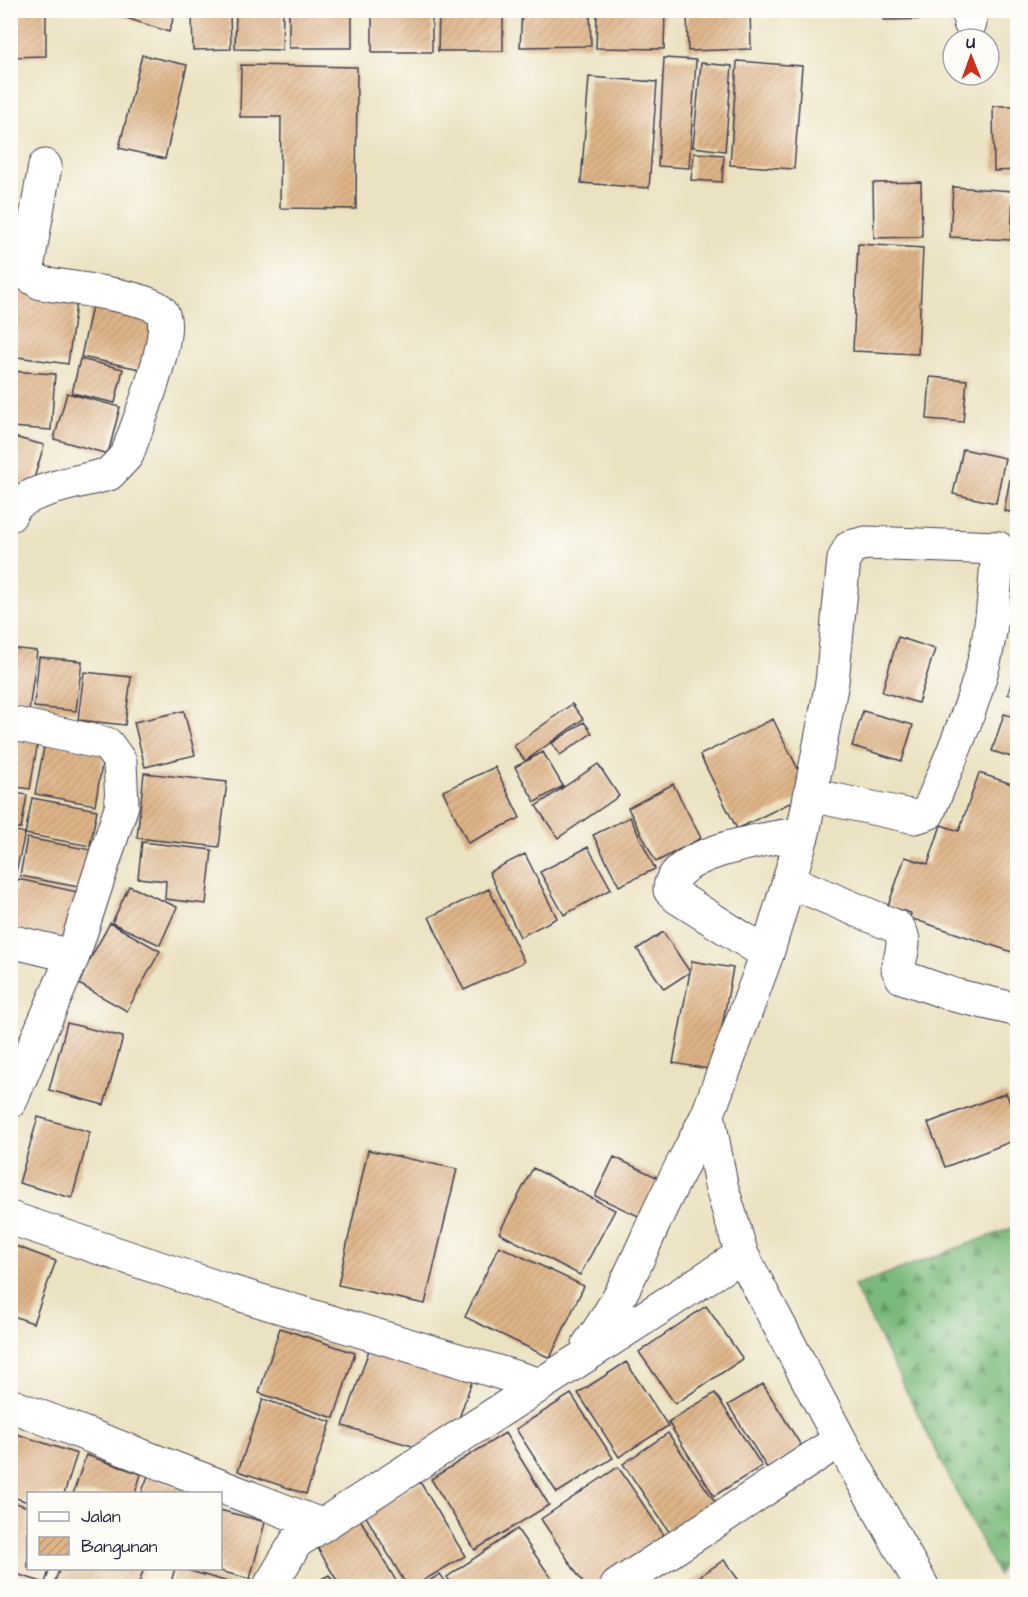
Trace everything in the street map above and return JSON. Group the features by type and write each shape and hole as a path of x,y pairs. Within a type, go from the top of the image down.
{"street":[{"path":"10,515 17,503 30,495 109,474 119,466 127,455 164,342 165,320 160,310 139,300 41,283 30,276 28,263 45,166"},
{"path":"579,1358 613,1312 629,1283 656,1218 708,1114 767,954 803,832 811,795 832,682 844,559 850,547 866,543 998,548 993,605 984,661 969,711 928,813 915,817 811,795"},
{"path":"10,723 107,744 120,762 122,806 73,956 10,1102"},
{"path":"767,954 677,897 670,890 670,882 677,871 728,847 803,832"},
{"path":"789,881 897,927 904,941 898,969 902,977 954,995 1017,1010"},
{"path":"10,941 73,956"},
{"path":"708,1114 721,1185 742,1255 840,1440 922,1587"},
{"path":"10,1218 228,1292 538,1384"},
{"path":"270,1587 296,1542 538,1384 742,1255"},
{"path":"10,1405 321,1525"},
{"path":"617,1587 840,1440"}],"green space":[{"path":"1017,1226 1017,1527 998,1575 854,1286"}],"building":[{"path":"10,10 46,10 46,56 10,57"},
{"path":"102,10 176,10 169,32"},
{"path":"236,10 283,10 282,50 235,49"},
{"path":"289,10 352,10 352,48 289,48"},
{"path":"372,10 432,10 432,52 372,52"},
{"path":"439,10 503,10 503,51 438,51"},
{"path":"522,10 590,10 591,46 520,47"},
{"path":"597,10 665,10 664,49 596,48"},
{"path":"687,10 750,10 751,49 688,51"},
{"path":"883,10 949,10 949,19 883,20"},
{"path":"230,12 231,49 193,50 192,13"},
{"path":"142,55 187,65 165,159 119,148"},
{"path":"664,58 696,60 689,168 658,166"},
{"path":"737,61 802,66 794,169 730,165"},
{"path":"701,63 732,66 725,151 693,147"},
{"path":"241,65 357,67 356,209 280,208 281,117 240,117"},
{"path":"589,77 657,82 649,188 581,183"},
{"path":"993,106 1018,106 1018,170 994,171"},
{"path":"694,153 724,155 722,182 691,180"},
{"path":"921,182 922,237 874,238 873,183"},
{"path":"953,187 1013,191 1011,240 950,237"},
{"path":"858,244 923,248 918,354 853,351"},
{"path":"10,287 77,296 68,364 10,356"},
{"path":"92,306 160,320 150,371 81,357"},
{"path":"80,359 123,369 115,403 72,393"},
{"path":"10,371 55,374 51,430 10,427"},
{"path":"930,377 967,380 963,422 927,419"},
{"path":"67,393 120,407 108,454 54,439"},
{"path":"10,436 44,445 29,495 10,489"},
{"path":"963,449 1005,458 996,503 953,494"},
{"path":"1012,468 1018,469 1018,513 1004,511"},
{"path":"898,637 935,649 918,703 882,692"},
{"path":"10,648 37,651 29,711 10,708"},
{"path":"39,657 82,661 76,711 34,707"},
{"path":"1018,662 1018,697 1008,694"},
{"path":"84,672 131,677 125,725 78,720"},
{"path":"572,704 583,719 525,761 514,746"},
{"path":"184,711 195,755 145,767 134,722"},
{"path":"863,711 913,725 902,761 852,746"},
{"path":"1004,714 1018,718 1018,759 992,751"},
{"path":"773,719 810,793 737,829 700,755"},
{"path":"584,722 592,733 560,755 552,743"},
{"path":"10,735 38,741 30,789 10,786"},
{"path":"45,742 104,753 95,805 35,794"},
{"path":"543,752 563,786 535,802 515,767"},
{"path":"598,764 619,796 558,838 536,806"},
{"path":"495,767 520,818 468,843 443,791"},
{"path":"144,773 227,782 219,847 137,838"},
{"path":"979,773 1018,786 1018,954 910,918 911,913 888,906 905,857 928,864 941,825 959,831"},
{"path":"673,784 701,838 656,862 628,808"},
{"path":"10,792 27,795 21,829 10,827"},
{"path":"32,798 97,810 90,846 25,834"},
{"path":"630,817 655,869 619,886 593,835"},
{"path":"10,830 25,833 16,872 10,871"},
{"path":"27,838 91,850 84,888 20,876"},
{"path":"142,842 212,850 206,904 165,899 166,881 138,878"},
{"path":"588,847 611,889 564,915 540,872"},
{"path":"525,854 557,918 520,937 489,872"},
{"path":"18,879 82,893 72,941 10,927 10,913"},
{"path":"129,886 177,907 160,945 112,923"},
{"path":"489,889 524,962 464,990 429,917"},
{"path":"110,923 160,951 127,1011 77,983"},
{"path":"663,932 690,972 664,989 637,949"},
{"path":"692,961 733,968 714,1070 673,1063"},
{"path":"67,1023 123,1037 104,1105 49,1090"},
{"path":"1006,1093 1018,1122 1018,1139 945,1167 928,1123"},
{"path":"38,1117 90,1132 72,1198 19,1183"},
{"path":"368,1150 457,1169 425,1304 338,1285"},
{"path":"614,1157 665,1181 647,1220 595,1196"},
{"path":"533,1168 615,1210 580,1275 499,1233"},
{"path":"10,1244 56,1261 33,1323 10,1315"},
{"path":"499,1246 584,1286 550,1358 465,1317"},
{"path":"706,1306 743,1359 675,1404 639,1352"},
{"path":"280,1328 355,1353 334,1418 259,1393"},
{"path":"370,1347 472,1381 456,1427 419,1448 343,1426"},
{"path":"626,1362 668,1426 619,1457 578,1393"},
{"path":"763,1384 802,1447 767,1468 728,1405"},
{"path":"715,1393 762,1466 714,1496 668,1422"},
{"path":"571,1394 613,1458 557,1493 516,1429"},
{"path":"263,1399 331,1422 306,1494 238,1471"},
{"path":"11,1432 77,1454 65,1492 27,1492 27,1502 10,1496"},
{"path":"505,1433 549,1505 475,1550 431,1479"},
{"path":"668,1433 720,1509 674,1539 623,1464"},
{"path":"86,1455 141,1474 136,1492 74,1492"},
{"path":"618,1467 670,1544 604,1586 585,1586 541,1519"},
{"path":"148,1476 192,1492 142,1492"},
{"path":"420,1482 465,1556 414,1586 407,1586 365,1515"},
{"path":"10,1501 27,1507 27,1570 49,1570 45,1583 10,1572"},
{"path":"222,1511 265,1522 250,1579 216,1570 222,1570"},
{"path":"360,1519 399,1586 340,1586 316,1545"},
{"path":"517,1529 557,1586 453,1586 447,1577"},
{"path":"724,1560 743,1586 685,1586"},
{"path":"59,1570 143,1570 138,1586 53,1586"},
{"path":"174,1570 187,1570 242,1586 170,1586"},
{"path":"440,1574 449,1586 421,1586"},
{"path":"329,1575 336,1586 308,1586"}]}
